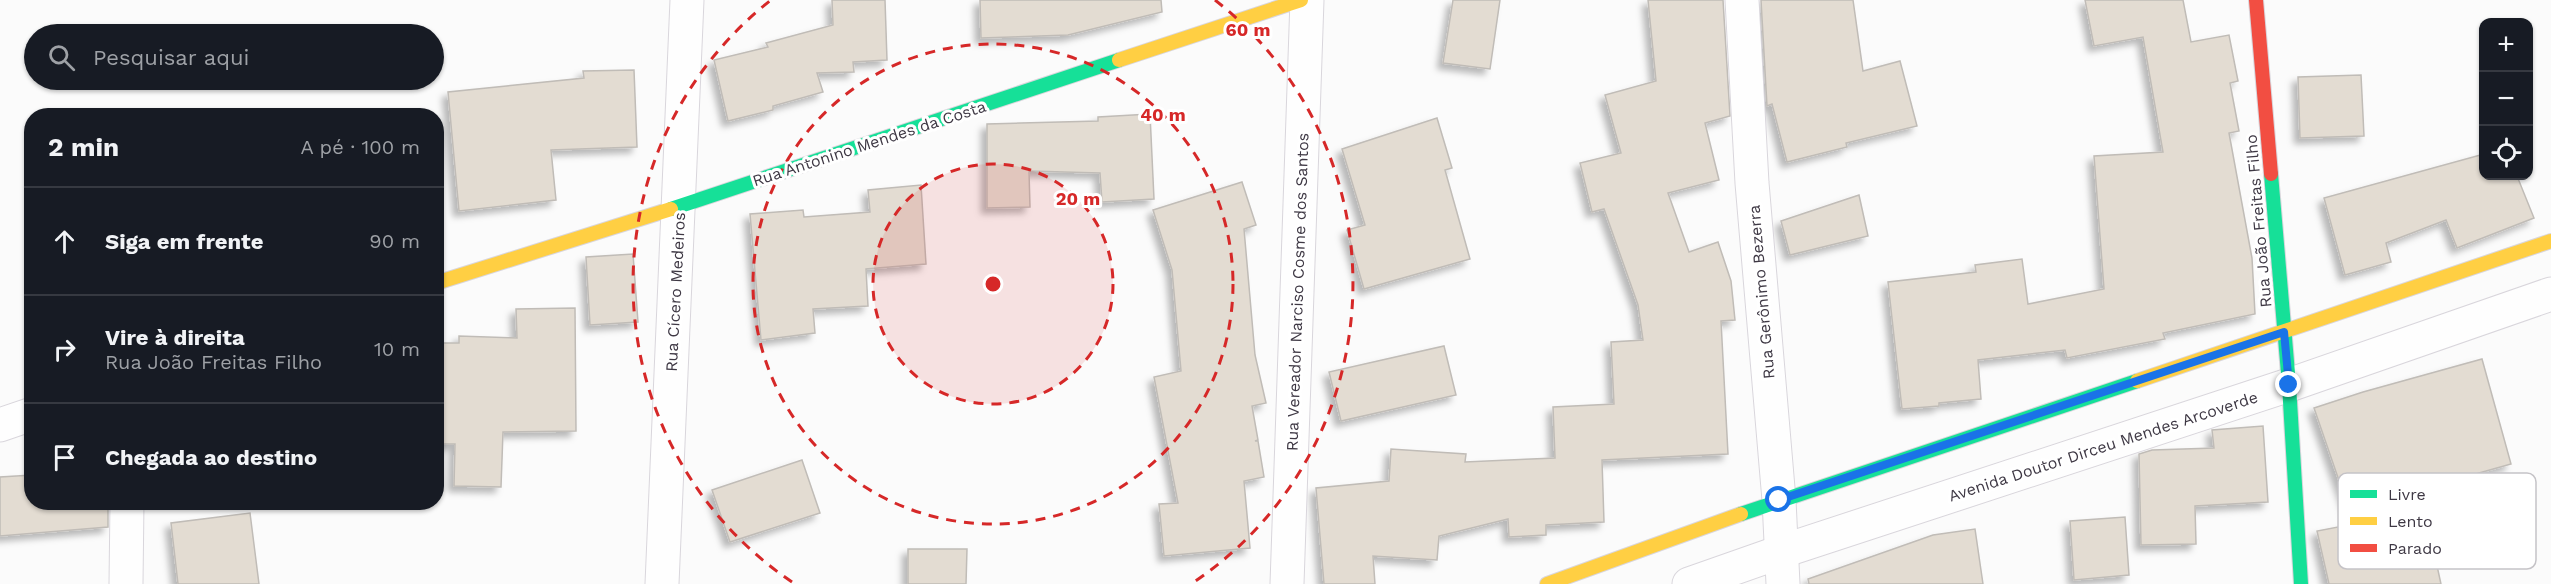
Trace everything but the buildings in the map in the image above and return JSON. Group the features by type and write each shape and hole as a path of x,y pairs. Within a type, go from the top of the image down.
{"street":[{"name":"Rua Cícero Medeiros","path":"662,584 687,0"},
{"name":"Rua Antonino Mendes da Costa","path":"444,280 679,206 1301,0"},
{"name":"Rua Vereador Narciso Cosme dos Santos","path":"1287,584 1307,0"},
{"name":"Rua Gerônimo Bezerra","path":"1742,0 1752,183 1779,500 1783,584"},
{"name":"Rua João Freitas Filho","path":"2256,0 2289,385 2301,584"},
{"path":"1547,584 1779,500 2551,241"},
{"name":"Avenida Doutor Dirceu Mendes Arcoverde","path":"1689,584 1782,550 2289,385 2551,294"},
{"path":"0,424 24,416"},
{"path":"126,584 128,510"}],"traffic: fast":[{"path":"671,209 1119,60"},
{"path":"2271,174 2289,385 2301,584"},
{"path":"1741,514 2137,381"}],"traffic: slow":[{"path":"1119,60 1301,0"},
{"path":"444,280 671,209"},
{"path":"2137,381 2551,241"},
{"path":"1547,584 1741,514"}],"traffic: jam":[{"path":"2256,0 2271,174"}],"route":[{"path":"1779,500 2284,332 2289,385"}]}
